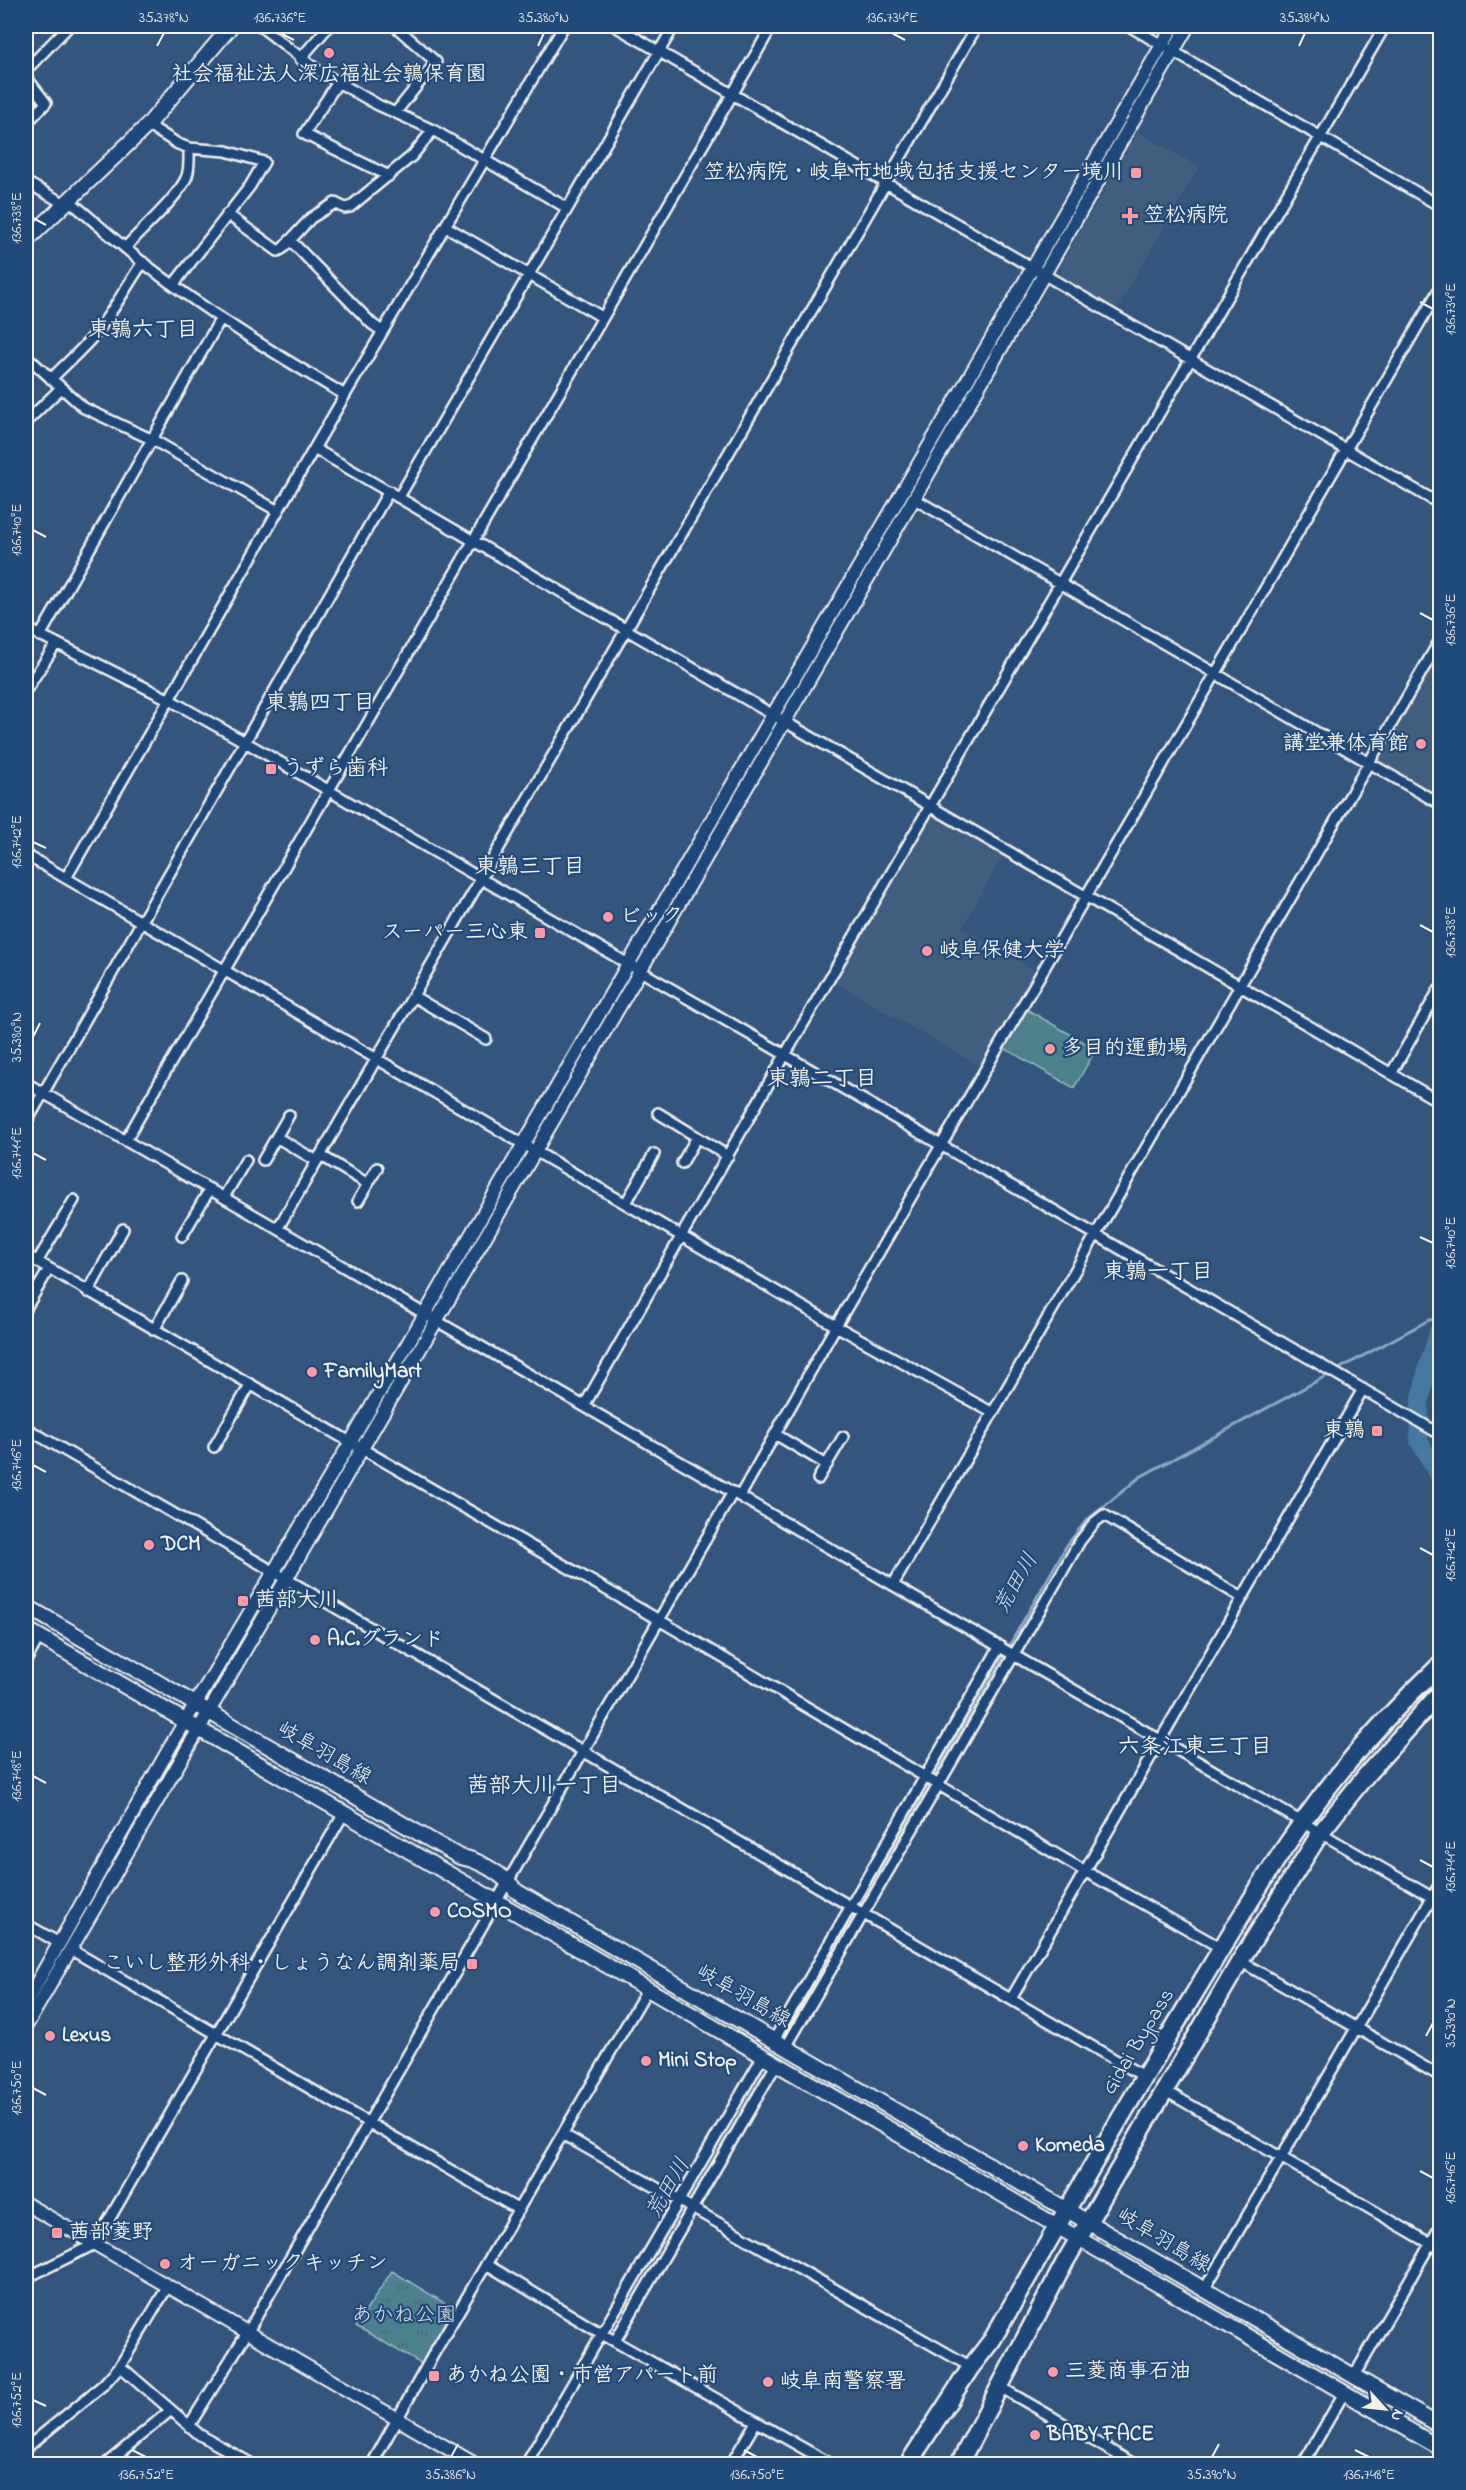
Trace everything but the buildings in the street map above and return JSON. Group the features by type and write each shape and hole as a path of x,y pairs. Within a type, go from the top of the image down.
{"highway":[{"name":"Gidai Bypass","path":"908,2464 971,2367 992,2340 1143,2076 1221,1948 1303,1822 1352,1758 1440,1665"},
{"path":"959,2464 1088,2221 1240,1960 1321,1832 1367,1774 1440,1694"}],"main road":[{"path":"26,241 63,203 148,125 231,26"},
{"name":"岐阜羽島線","path":"26,1606 460,1857 469,1858 509,1881 516,1891 1440,2426"},
{"name":"岐阜羽島線","path":"26,1629 1440,2448"}],"street":[{"path":"26,70 69,26"},
{"path":"260,26 300,58 338,82 433,130 567,208"},
{"path":"300,58 329,26"},
{"path":"395,26 436,62 396,112"},
{"path":"66,878 345,394 564,26"},
{"path":"615,26 887,181 1037,271 1440,504"},
{"path":"399,497 674,26"},
{"path":"126,1140 772,26"},
{"path":"278,1228 977,26"},
{"path":"1128,26 1440,206"},
{"path":"1167,48 1173,26"},
{"path":"26,2026 64,1946 185,1722 202,1709 285,1579 425,1314 640,971 778,718 1037,271 1167,48 1188,26"},
{"path":"584,1406 785,1055 1384,26"},
{"path":"26,77 46,103 26,124"},
{"path":"338,82 304,135 388,176"},
{"path":"148,125 167,139 189,148 226,151 264,162 250,186 174,284"},
{"path":"227,214 278,251 319,213 335,203 345,208 350,207 412,156 433,130"},
{"path":"125,248 179,189 187,177 190,163 189,148"},
{"path":"26,182 63,203 71,202 142,262 221,318 280,357 345,394"},
{"path":"445,226 602,317"},
{"path":"290,240 372,324 382,331"},
{"path":"51,379 91,339 116,305 120,294 142,262"},
{"path":"26,2002 64,1946 198,1729 202,1709 273,1572 436,1320 628,965 913,498 1037,271"},
{"path":"189,2426 247,2333 659,1620 775,1434 1440,288"},
{"path":"40,636 221,318"},
{"path":"26,356 60,389 84,408 153,440 278,511"},
{"path":"26,422 60,389"},
{"path":"315,449 1440,1102"},
{"path":"26,1123 140,920 389,491"},
{"path":"913,498 1440,804"},
{"path":"26,628 170,700 245,742 1439,1434"},
{"path":"893,1585 1440,640"},
{"path":"26,690 56,644"},
{"path":"26,855 836,1326 993,1413"},
{"path":"1391,1074 1440,988"},
{"path":"413,996 486,1039"},
{"path":"26,1083 1437,1899"},
{"path":"658,1113 728,1155"},
{"path":"262,1160 289,1115"},
{"path":"276,1137 368,1184"},
{"path":"682,1163 697,1137"},
{"path":"626,1203 654,1154"},
{"path":"224,1197 246,1160"},
{"path":"357,1201 377,1168"},
{"path":"182,1236 210,1188"},
{"path":"38,1262 74,1200"},
{"path":"88,1292 123,1229"},
{"path":"26,1255 659,1620 1083,1870 1221,1948"},
{"path":"26,1308 49,1269"},
{"path":"154,1330 182,1281"},
{"path":"214,1447 250,1385"},
{"path":"1011,1999 1083,1870 1362,1389"},
{"path":"26,1428 1143,2076"},
{"path":"775,1434 827,1465"},
{"path":"818,1479 843,1437"},
{"path":"780,2043 851,1906 931,1781 1007,1650 1095,1522 1104,1515 1241,1597"},
{"path":"26,1661 39,1637"},
{"path":"780,2043 862,1913 931,1781 1007,1650"},
{"path":"26,2278 95,2244 344,1813"},
{"path":"1204,2290 1283,2157 1356,2027 1437,1899 1440,1884"},
{"path":"26,1924 519,2210"},
{"path":"1240,1960 1440,2076"},
{"path":"372,2464 433,2355 648,1989"},
{"path":"615,2342 763,2056"},
{"path":"526,2464 602,2334 777,2063"},
{"path":"1164,2090 1440,2249"},
{"path":"564,2135 971,2367"},
{"path":"26,2204 475,2464"},
{"path":"1354,2376 1440,2227"},
{"path":"486,2264 615,2342 831,2464"},
{"path":"26,2448 103,2385 120,2366 168,2286"},
{"path":"120,2366 200,2435 252,2464"},
{"path":"1000,2387 1134,2464"},
{"path":"1303,2464 1344,2393"},
{"path":"106,2464 171,2410"},
{"path":"731,2464 756,2422"}],"shaded area":[{"name":"笠松病院","path":"1138,132 1199,167 1116,310 1061,280 1061,265"},
{"path":"1440,650 1440,798 1379,761 1378,757"},
{"name":"岐阜保健大学","path":"932,814 1004,854 962,928 1039,973 982,1068 834,982"}],"green space":[{"name":"多目的運動場","path":"1026,1009 1096,1049 1074,1088 1004,1048"},
{"name":"あかね公園","path":"392,2271 454,2309 421,2364 356,2326"}],"waterway":[{"name":"荒田川","path":"789,2029 1067,1545 1086,1521 1140,1477 1429,1320 1440,1318"},
{"name":"荒田川","path":"1440,1327 1427,1369 1420,1403 1419,1441 1440,1477"},
{"name":"荒田川","path":"616,2329 764,2073"}],"place":[{"name":"社会福祉法人深広福祉会鶉保育園","path":"329,53"},
{"name":"笠松病院・岐阜市地域包括支援センター境川","path":"1136,173"},
{"name":"笠松病院","path":"1130,216"},
{"name":"講堂兼体育館","path":"1421,744"},
{"name":"うずら歯科","path":"271,769"},
{"name":"ビック","path":"608,917"},
{"name":"スーパー三心東","path":"540,933"},
{"name":"岐阜保健大学","path":"927,951"},
{"name":"多目的運動場","path":"1050,1049"},
{"name":"FamilyMart","path":"312,1372"},
{"name":"東鶉","path":"1377,1431"},
{"name":"DCM","path":"149,1545"},
{"name":"茜部大川","path":"243,1601"},
{"name":"A.C.グランド","path":"315,1640"},
{"name":"COSMO","path":"435,1912"},
{"name":"こいし整形外科・しょうなん調剤薬局","path":"472,1964"},
{"name":"Lexus","path":"50,2036"},
{"name":"Mini Stop","path":"646,2061"},
{"name":"Komeda","path":"1023,2146"},
{"name":"茜部菱野","path":"57,2233"},
{"name":"オーガニックキッチン","path":"165,2264"},
{"name":"三菱商事石油","path":"1053,2372"},
{"name":"あかね公園・市営アパート前","path":"434,2376"},
{"name":"岐阜南警察署","path":"768,2382"},
{"name":"BABY FACE","path":"1035,2435"}],"district":[{"name":"東鶉六丁目","path":"143,331"},
{"name":"東鶉四丁目","path":"320,704"},
{"name":"東鶉三丁目","path":"530,868"},
{"name":"東鶉二丁目","path":"822,1080"},
{"name":"東鶉一丁目","path":"1158,1273"},
{"name":"六条江東三丁目","path":"1195,1748"},
{"name":"茜部大川一丁目","path":"544,1787"}]}
